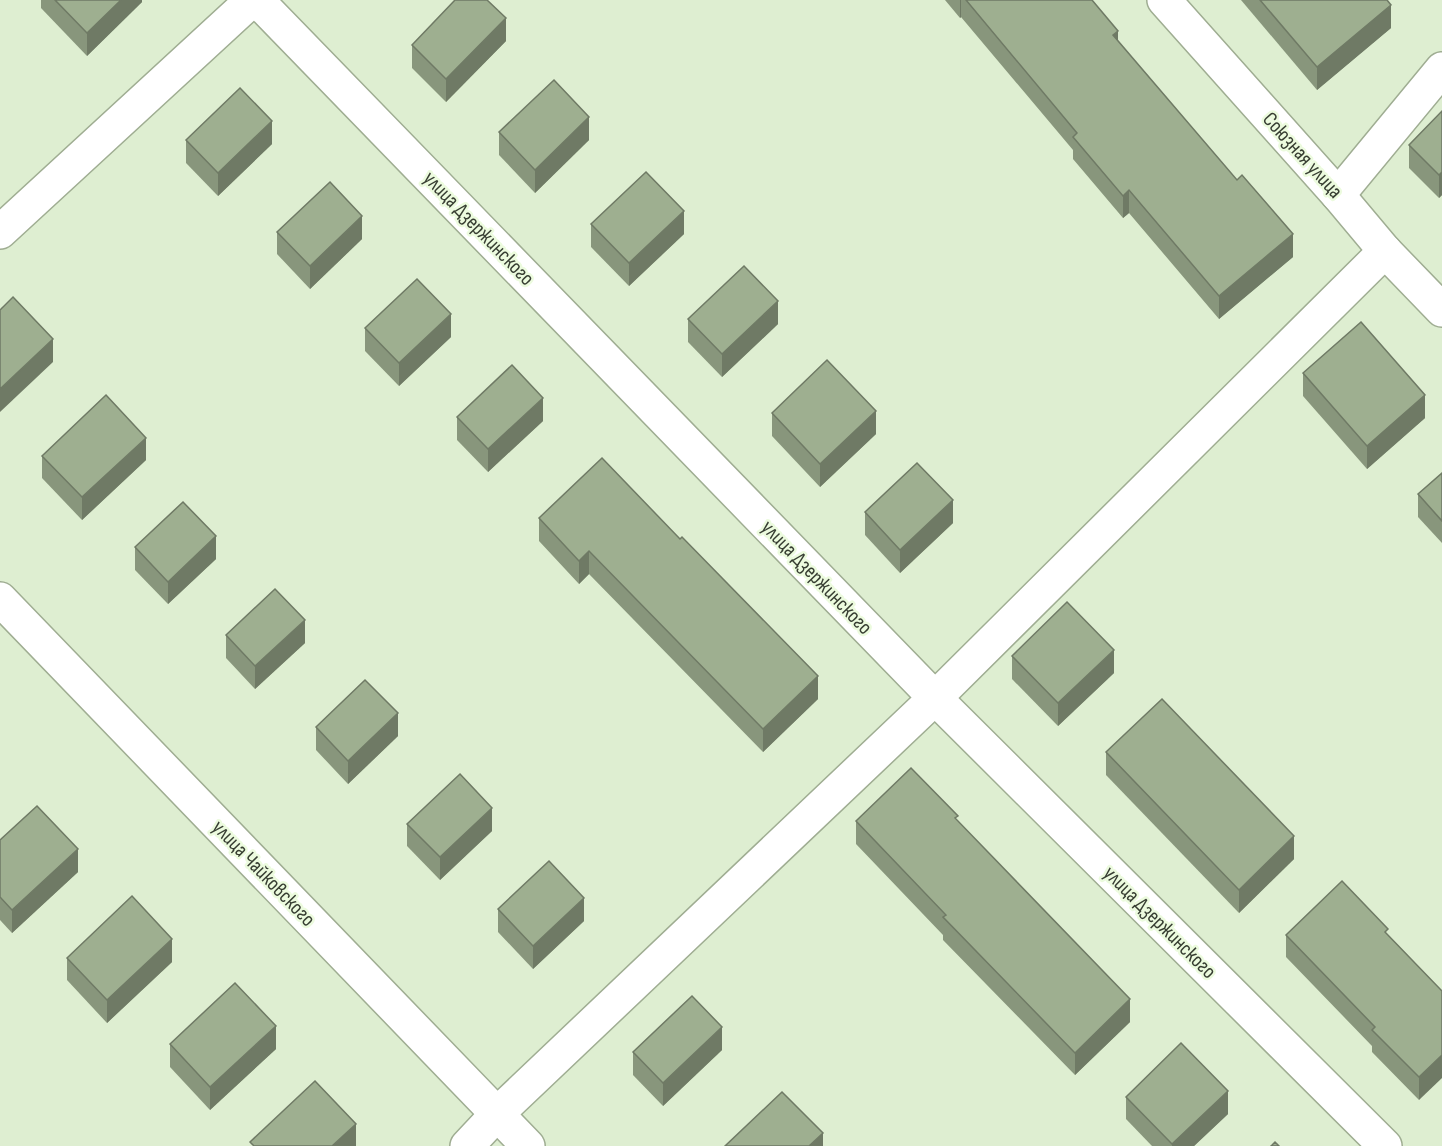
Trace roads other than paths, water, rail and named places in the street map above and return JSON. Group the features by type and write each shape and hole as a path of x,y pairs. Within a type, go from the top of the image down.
{"street":[{"path":"0,232 252,0"},
{"name":"улица Дзержинского","path":"257,0 935,698 1385,1146"},
{"name":"Союзная улица","path":"1164,0 1385,251 1442,310"},
{"path":"1338,195 1442,69"},
{"path":"466,1146 935,698 1385,251"},
{"name":"улица Чайковского","path":"0,600 528,1146"}]}
